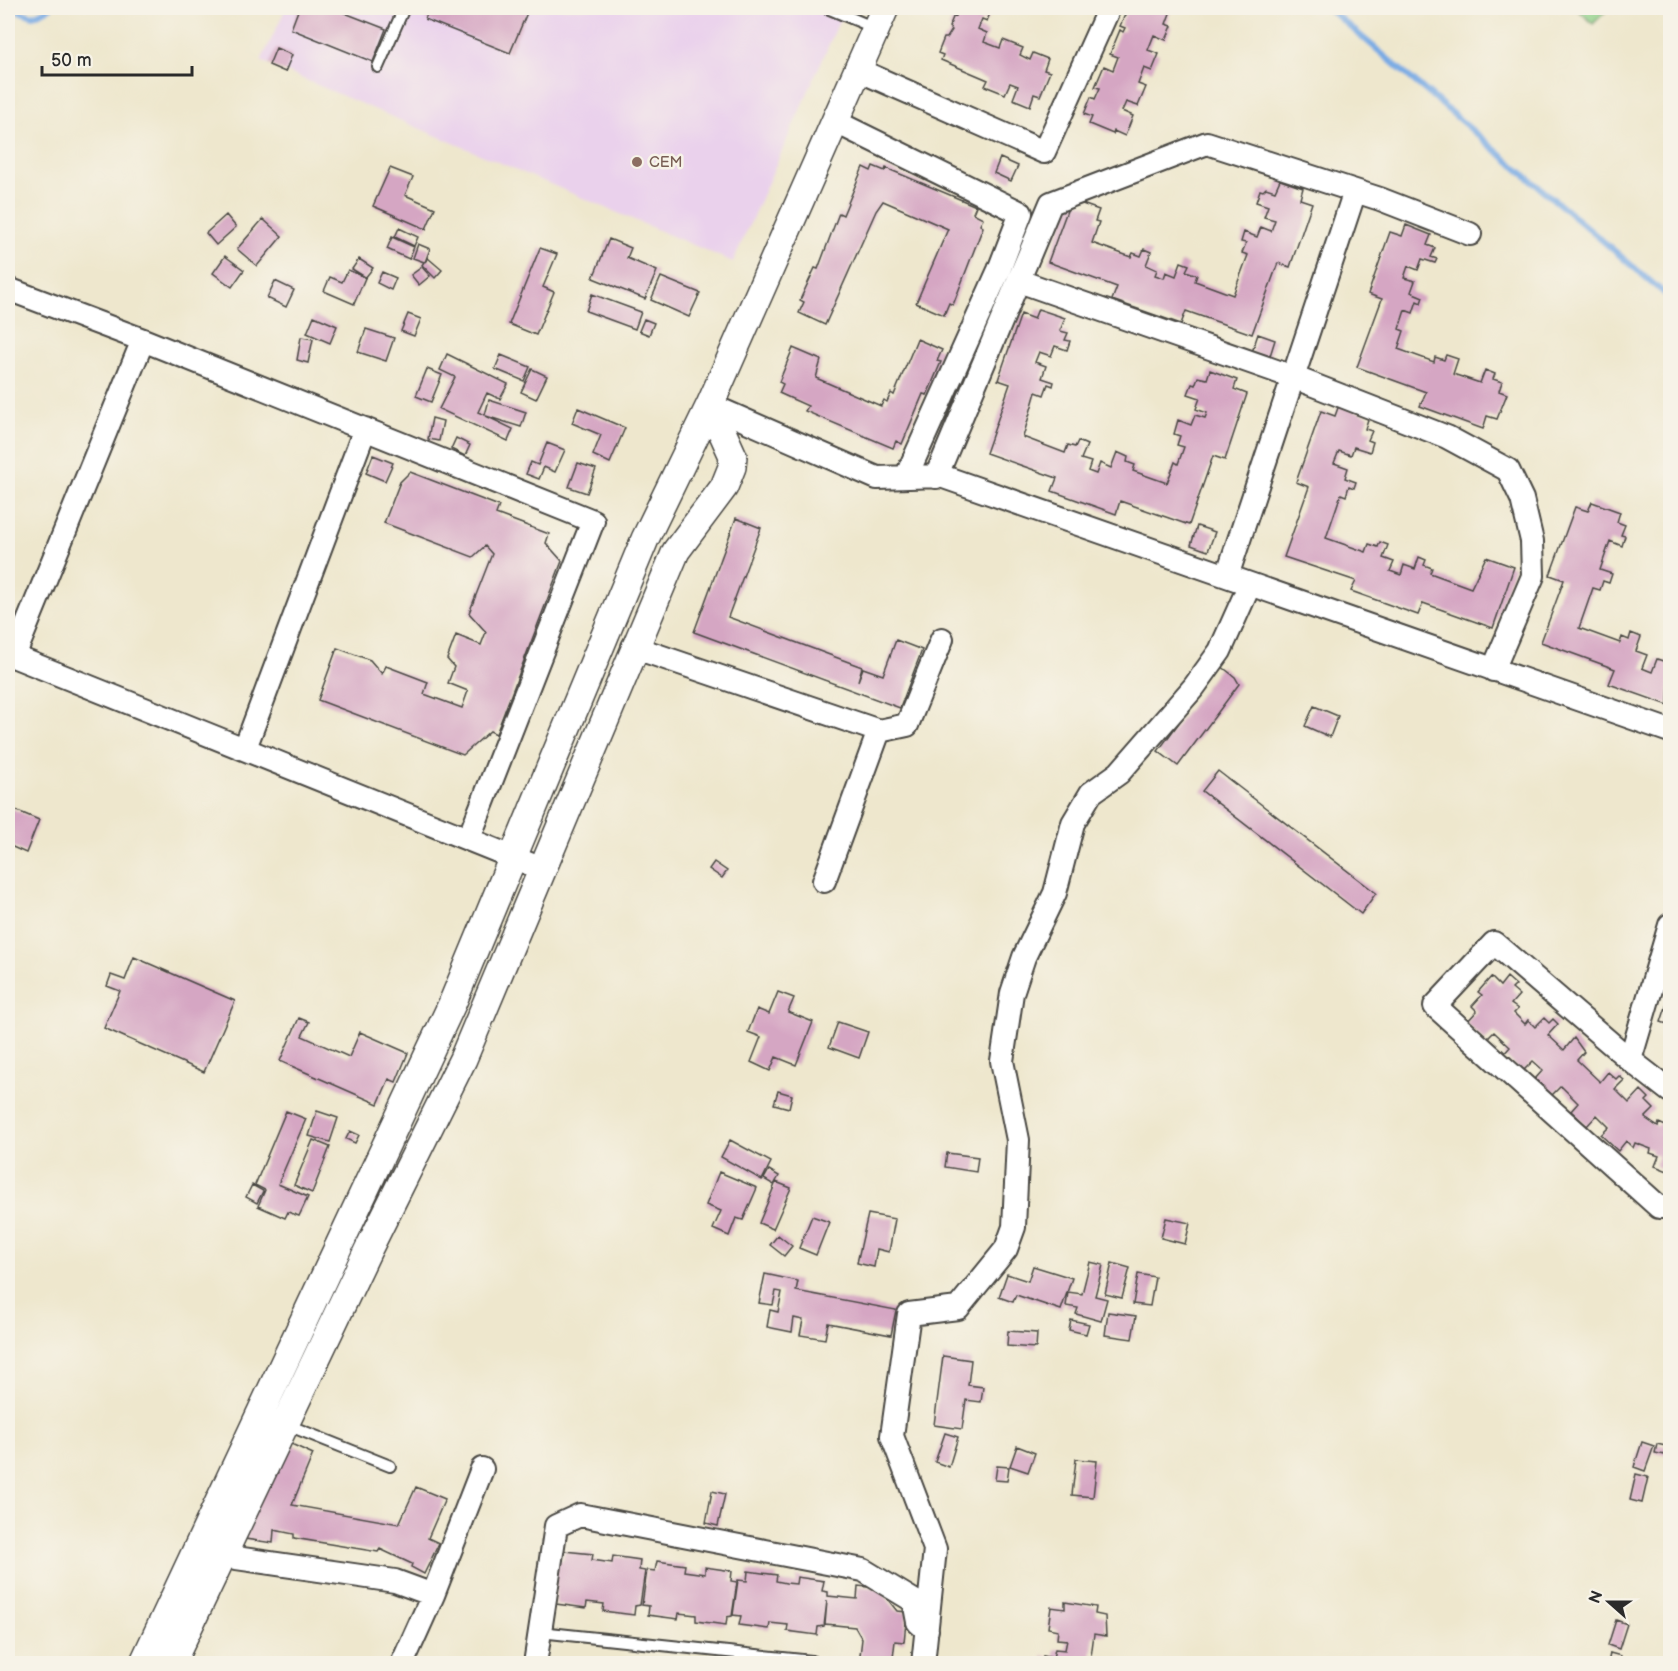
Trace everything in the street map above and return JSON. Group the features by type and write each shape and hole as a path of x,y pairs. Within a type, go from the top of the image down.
{"street":[{"path":"856,69 1044,152 1109,8"},
{"path":"143,1664 452,1004 645,539 710,405 880,18"},
{"path":"834,121 1020,213 999,270 906,477"},
{"path":"936,477 1052,203 1207,143 1355,191 1470,234"},
{"path":"1227,576 1355,191"},
{"path":"1019,281 1293,376 1447,437 1508,470 1522,499 1532,541 1533,576 1494,669"},
{"path":"8,289 143,340 593,521 469,838"},
{"path":"143,340 11,655 542,869"},
{"path":"710,405 878,478 936,477 1671,731"},
{"path":"171,1664 463,1059 633,647 676,550 729,478 733,456 710,405"},
{"path":"245,748 365,429"},
{"path":"923,1664 935,1549 892,1436 909,1314 958,1308 1006,1249 1014,1227 1018,1140 1002,1061 1012,993 1024,957 1055,893 1073,823 1091,793 1119,773 1194,687 1220,651 1250,584"},
{"path":"633,647 879,731 907,725 942,639"},
{"path":"824,881 879,731"},
{"path":"1630,1060 1671,925"},
{"path":"1671,1091 1630,1060 1494,943 1435,1006 1659,1207 1671,1207"},
{"path":"402,1664 433,1595 482,1469"},
{"path":"535,1664 556,1526 580,1515 863,1570 914,1601 918,1622 928,1631"},
{"path":"222,1556 395,1581 433,1595"}],"lane":[{"path":"378,67 404,8"},
{"path":"827,8 880,18"},
{"path":"285,1424 390,1466"},
{"path":"540,1632 812,1661 811,1664"}],"shaded area":[{"name":"CEM","path":"286,8 845,8 733,262 261,61"}],"green space":[{"path":"1576,8 1609,8 1593,24"}],"building":[{"path":"299,8 332,8 386,29 373,62 291,29"},
{"path":"429,8 529,8 510,53 425,19"},
{"path":"963,8 992,8 987,21 982,19 978,29 987,33 984,42 1000,48 1003,40 1023,48 1020,55 1030,60 1033,53 1048,59 1044,70 1050,72 1040,96 1034,94 1030,106 1013,99 1018,86 1010,83 1005,94 985,86 988,80 941,60 943,55 938,53 944,38 947,38 952,30 949,27 954,15 956,16 958,10 962,12"},
{"path":"1128,8 1172,8 1166,24 1172,26 1166,40 1154,35 1148,50 1159,54 1152,71 1144,68 1138,84 1146,87 1138,106 1126,102 1122,111 1133,116 1125,136 1114,131 1113,134 1089,124 1092,117 1084,114 1091,97 1095,99 1100,88 1095,87 1104,66 1113,70 1118,57 1110,54 1120,30 1123,32 1125,28 1120,26"},
{"path":"276,48 292,55 285,72 269,65"},
{"path":"1000,158 1018,166 1011,181 994,173"},
{"path":"873,166 885,171 886,168 976,206 973,213 983,218 980,225 983,227 953,305 949,303 944,315 916,303 948,229 883,201 876,211 825,325 799,313 804,302 800,300 815,268 818,269 839,213 843,215 863,167 871,171"},
{"path":"390,168 413,177 405,195 435,208 426,229 373,206"},
{"path":"1280,180 1303,188 1300,199 1312,203 1290,267 1278,263 1252,334 1186,311 1181,324 1112,300 1117,287 1048,262 1071,200 1099,210 1095,221 1099,222 1092,243 1131,257 1133,253 1141,256 1144,249 1151,252 1146,265 1157,270 1155,275 1164,278 1166,272 1176,276 1181,262 1189,265 1186,271 1197,275 1195,281 1233,295 1248,255 1242,253 1246,243 1241,242 1244,232 1257,237 1261,227 1271,231 1275,220 1264,217 1268,206 1256,202 1260,190 1263,191 1266,188 1275,191"},
{"path":"226,215 236,227 216,245 206,233"},
{"path":"263,219 282,236 257,266 237,249"},
{"path":"1406,225 1431,235 1427,245 1435,248 1431,257 1437,259 1435,263 1422,259 1418,270 1408,266 1404,278 1415,281 1411,292 1423,297 1421,303 1417,301 1413,313 1405,310 1399,329 1404,331 1398,349 1434,362 1435,357 1444,360 1446,355 1458,359 1453,374 1480,383 1485,370 1495,374 1493,379 1502,382 1499,391 1507,394 1497,419 1487,416 1483,429 1420,406 1426,392 1357,367 1382,299 1368,294 1390,232 1402,236"},
{"path":"399,228 418,237 414,246 395,237"},
{"path":"392,237 414,247 409,259 387,249"},
{"path":"609,239 631,248 627,258 657,271 645,299 593,278"},
{"path":"418,244 430,249 425,262 428,258 442,270 435,278 422,265 424,262 413,258"},
{"path":"540,248 557,254 543,287 554,292 536,335 509,324"},
{"path":"225,256 244,270 232,287 213,273"},
{"path":"359,259 373,268 365,278 354,304 324,291 330,277 342,282 348,270 365,277 352,269"},
{"path":"422,267 430,276 419,285 411,275"},
{"path":"382,272 396,278 391,290 377,283"},
{"path":"661,277 700,293 689,317 651,300"},
{"path":"275,281 294,290 286,307 267,298"},
{"path":"592,294 641,312 635,329 586,311"},
{"path":"1038,309 1065,318 1060,331 1068,333 1065,340 1070,341 1067,350 1055,346 1051,356 1039,352 1035,362 1046,366 1042,378 1054,382 1053,386 1048,384 1044,395 1036,392 1023,437 1065,453 1068,445 1075,447 1078,441 1087,445 1081,459 1091,462 1088,471 1096,474 1100,463 1111,468 1117,452 1128,457 1127,462 1135,465 1133,471 1167,483 1175,462 1178,464 1184,447 1177,445 1180,436 1174,434 1178,420 1191,425 1195,415 1205,418 1207,413 1196,409 1200,398 1188,394 1198,377 1207,379 1210,370 1237,380 1234,389 1247,394 1225,460 1213,456 1189,525 1120,501 1116,514 1052,491 1057,478 986,453 1010,384 998,380 1021,314 1034,319"},
{"path":"408,314 421,319 414,336 401,331"},
{"path":"314,316 337,326 330,343 307,333"},
{"path":"644,319 654,323 649,335 639,331"},
{"path":"366,329 394,338 386,361 358,352"},
{"path":"1258,334 1275,340 1269,359 1252,352"},
{"path":"301,337 313,339 308,363 297,360"},
{"path":"917,339 942,350 937,361 941,362 927,395 923,394 902,444 896,441 893,448 805,411 808,406 779,393 783,384 779,382 793,348 821,360 816,378 881,406 884,400 887,402 891,393 894,395"},
{"path":"447,354 508,384 500,399 487,393 478,412 485,415 489,400 526,412 521,427 486,416 513,429 508,441 439,409 455,377 440,370"},
{"path":"501,355 530,367 524,381 495,369"},
{"path":"427,369 442,375 431,402 416,396"},
{"path":"532,369 547,376 536,399 521,392"},
{"path":"1339,405 1369,416 1365,429 1372,431 1368,440 1373,442 1370,452 1354,447 1351,455 1339,451 1334,463 1348,468 1345,478 1356,482 1354,488 1349,486 1346,496 1341,494 1326,538 1366,552 1369,544 1378,547 1380,542 1388,545 1383,558 1394,562 1390,571 1401,575 1404,565 1415,569 1419,557 1426,560 1424,565 1432,568 1430,573 1471,588 1486,557 1514,567 1493,628 1423,603 1418,615 1351,591 1356,581 1284,557 1309,487 1296,482 1321,411 1335,416"},
{"path":"578,408 625,428 610,463 593,455 601,435 572,423"},
{"path":"432,418 443,421 439,441 428,439"},
{"path":"456,438 470,445 465,456 451,449"},
{"path":"547,443 565,450 555,472 544,467 539,479 526,474 531,462 538,465"},
{"path":"373,455 393,463 385,481 366,473"},
{"path":"578,463 596,469 587,493 569,487"},
{"path":"410,472 499,506 496,514 549,534 546,543 562,561 496,734 490,731 463,755 318,700 337,648 370,660 382,674 386,666 428,682 424,694 462,708 468,691 448,683 454,667 447,659 456,635 481,645 486,632 469,613 492,554 485,546 473,557 384,523 400,482"},
{"path":"1592,502 1620,512 1617,522 1625,525 1621,535 1625,536 1622,546 1610,541 1600,570 1612,574 1609,583 1603,581 1600,590 1593,588 1579,628 1620,643 1622,637 1629,640 1631,633 1641,637 1636,651 1647,655 1642,668 1652,672 1657,659 1666,662 1670,649 1668,705 1609,684 1615,669 1541,642 1564,580 1550,575 1575,507 1588,511"},
{"path":"736,518 761,528 728,617 862,667 858,681 863,668 883,675 896,640 922,650 900,708 694,632"},
{"path":"1197,526 1215,532 1208,551 1191,545"},
{"path":"1221,666 1235,677 1239,684 1178,766 1158,751"},
{"path":"1314,706 1338,716 1330,737 1305,726"},
{"path":"1218,771 1376,893 1361,914 1202,791"},
{"path":"8,807 39,820 26,853 8,845"},
{"path":"714,862 727,871 722,878 709,869"},
{"path":"134,957 235,1001 204,1072 104,1028 120,991 107,986 111,975 125,980"},
{"path":"1491,977 1500,986 1507,977 1516,985 1512,989 1519,995 1511,1004 1518,1009 1514,1013 1525,1024 1528,1020 1535,1027 1544,1018 1549,1023 1553,1019 1558,1024 1548,1035 1564,1050 1574,1038 1584,1052 1577,1060 1600,1082 1608,1072 1616,1079 1619,1076 1624,1080 1615,1089 1629,1103 1641,1090 1649,1098 1646,1101 1654,1109 1645,1118 1658,1127 1659,1123 1670,1128 1670,1172 1655,1166 1659,1156 1650,1153 1651,1149 1635,1143 1633,1148 1626,1141 1618,1151 1601,1135 1609,1127 1597,1115 1587,1126 1571,1111 1578,1103 1561,1086 1552,1095 1535,1079 1543,1070 1533,1061 1522,1072 1503,1055 1510,1047 1494,1032 1485,1041 1466,1023 1477,1011 1472,1006 1482,995 1478,992"},
{"path":"778,992 794,998 788,1012 813,1022 796,1065 776,1057 770,1071 751,1062 761,1037 748,1032 757,1009 769,1014"},
{"path":"1670,995 1670,1025 1661,1022"},
{"path":"299,1018 309,1022 302,1036 349,1057 360,1032 408,1053 396,1082 389,1079 378,1104 280,1061"},
{"path":"838,1022 868,1032 859,1058 829,1047"},
{"path":"778,1091 792,1095 789,1108 774,1104"},
{"path":"286,1111 306,1119 278,1184 308,1197 299,1216 288,1212 285,1218 258,1206 265,1190 255,1185"},
{"path":"317,1111 338,1118 330,1142 309,1136"},
{"path":"350,1131 359,1135 355,1143 346,1139"},
{"path":"313,1140 330,1147 312,1193 294,1185"},
{"path":"730,1140 771,1162 762,1180 721,1157"},
{"path":"947,1153 978,1157 976,1172 945,1167"},
{"path":"769,1170 779,1176 774,1185 764,1179"},
{"path":"719,1172 757,1188 743,1220 736,1218 729,1236 713,1229 721,1211 706,1205"},
{"path":"776,1182 791,1188 773,1229 759,1223"},
{"path":"252,1185 263,1191 257,1203 246,1197"},
{"path":"868,1214 895,1219 889,1252 877,1249 874,1267 857,1263"},
{"path":"812,1216 829,1222 816,1255 799,1248"},
{"path":"1166,1218 1190,1223 1185,1244 1161,1238"},
{"path":"778,1235 792,1246 784,1256 770,1245"},
{"path":"1090,1262 1103,1265 1095,1296 1107,1299 1101,1321 1076,1314 1078,1308 1066,1306 1068,1292 1082,1294"},
{"path":"1112,1263 1130,1268 1122,1298 1105,1294"},
{"path":"1033,1266 1072,1278 1061,1310 1016,1295 1013,1302 999,1297 1007,1274 1028,1281"},
{"path":"765,1274 798,1281 796,1291 896,1310 891,1335 828,1323 825,1339 800,1335 803,1320 794,1318 792,1332 767,1327 770,1310 778,1312 782,1292 776,1291 773,1305 759,1303"},
{"path":"1138,1274 1155,1277 1150,1306 1133,1304"},
{"path":"1108,1312 1136,1316 1132,1339 1105,1335"},
{"path":"1071,1320 1089,1324 1086,1334 1069,1330"},
{"path":"1008,1331 1037,1333 1036,1348 1007,1346"},
{"path":"943,1356 971,1360 968,1385 983,1387 981,1402 966,1400 962,1429 934,1425"},
{"path":"945,1433 958,1437 949,1467 935,1462"},
{"path":"287,1442 313,1454 292,1505 399,1524 416,1487 445,1499 428,1538 439,1543 424,1574 411,1567 412,1564 380,1549 378,1552 294,1538 294,1534 274,1530 273,1543 245,1539 250,1510"},
{"path":"1642,1442 1654,1446 1645,1471 1634,1467"},
{"path":"1657,1444 1670,1447 1670,1456 1655,1453"},
{"path":"1017,1446 1035,1453 1028,1472 1010,1466"},
{"path":"1076,1459 1097,1461 1093,1497 1072,1495"},
{"path":"997,1466 1009,1467 1007,1481 995,1480"},
{"path":"1636,1474 1648,1477 1642,1503 1630,1500"},
{"path":"712,1491 725,1494 718,1526 706,1523"},
{"path":"564,1551 593,1554 592,1560 612,1563 613,1556 640,1560 639,1570 645,1571 640,1605 635,1606 634,1615 603,1611 604,1604 587,1602 586,1608 556,1604 554,1559 563,1560"},
{"path":"657,1561 685,1565 684,1571 705,1574 705,1567 732,1571 731,1581 737,1582 732,1616 727,1617 726,1625 696,1621 696,1615 679,1613 678,1619 648,1615 649,1606 642,1605 647,1570 655,1571"},
{"path":"748,1571 777,1575 776,1581 786,1583 796,1584 797,1577 824,1581 822,1591 828,1592 828,1596 857,1599 858,1586 886,1589 885,1596 897,1611 907,1612 904,1642 895,1641 893,1658 890,1658 889,1664 859,1664 862,1639 855,1627 825,1624 827,1601 824,1626 818,1627 817,1635 787,1631 788,1625 770,1623 769,1629 739,1625 741,1616 733,1615 738,1580 747,1581"},
{"path":"1065,1602 1096,1607 1095,1614 1105,1616 1106,1636 1094,1634 1090,1664 1042,1664 1043,1656 1053,1658 1055,1649 1065,1650 1067,1640 1057,1639 1058,1630 1048,1628 1051,1607 1065,1609"},
{"path":"1616,1620 1627,1624 1619,1649 1608,1645"},
{"path":"1610,1653 1621,1656 1619,1664 1608,1664"},
{"path":"551,1659 576,1662 576,1664 551,1664"}],"waterway":[{"path":"8,8 33,16 50,8"},
{"path":"1328,8 1670,298"}],"place":[{"name":"CEM","path":"637,162"}]}
